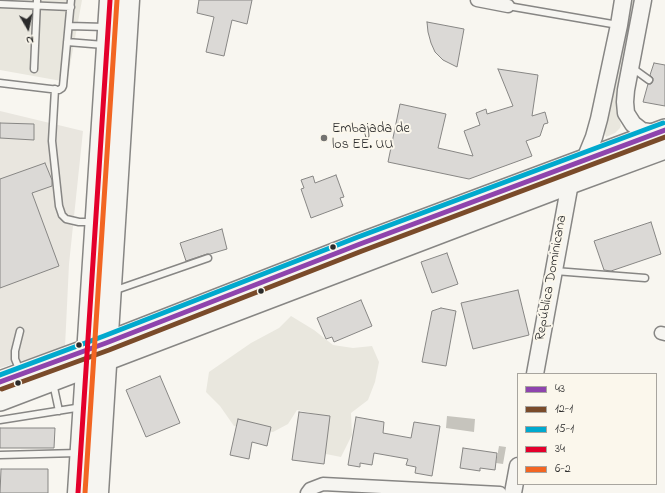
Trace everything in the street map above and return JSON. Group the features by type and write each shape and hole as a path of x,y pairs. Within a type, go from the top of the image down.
{"highway":[{"path":"0,400 53,381 96,356 360,244 585,159 662,137"},
{"path":"0,382 22,374 96,356 570,183 662,137"}],"main road":[{"path":"78,493 83,406 110,292 111,120 107,36 110,0"},
{"path":"98,493 95,222 129,0"}],"street":[{"path":"477,0 508,6"},
{"path":"570,183 585,159 600,119 623,0"},
{"path":"642,0 626,90 626,113 633,124 642,131 662,137"},
{"name":"República Dominicana","path":"535,373 570,183"},
{"path":"513,493 517,471"},
{"path":"309,491 323,484 500,493"}],"lane":[{"path":"0,83 59,90 62,88 72,0"},
{"path":"0,4 37,3 71,7"},
{"path":"34,69 37,3"},
{"path":"508,6 619,25"},
{"path":"69,26 107,36"},
{"path":"67,42 107,36"},
{"path":"630,66 649,80"},
{"path":"55,89 52,141 59,206 62,215 66,219 79,222 95,222"},
{"path":"110,292 208,258"},
{"path":"554,271 645,278"},
{"path":"20,330 15,351 15,359 22,374"},
{"path":"53,381 58,410"},
{"path":"0,420 83,406"},
{"path":"0,455 80,453"}],"shaded area":[{"path":"0,0 82,0 67,82 0,70"},
{"path":"631,0 635,0 616,100 616,110 621,125 615,133 606,137 604,130 612,99"},
{"path":"0,111 83,131 69,264 65,347 0,368"},
{"path":"291,316 314,330 333,345 353,348 372,346 379,362 375,382 368,400 351,413 352,435 341,457 316,452 328,428 316,414 297,410 288,424 273,432 234,426 220,406 206,392 209,372 251,343 279,328"},
{"path":"447,416 475,419 474,432 446,428"},
{"path":"499,446 506,447 503,464 496,463"}],"building":[{"path":"199,0 252,0 247,24 232,20 224,56 206,52 214,17 197,13"},
{"path":"427,22 464,29 457,67 443,60 435,52 428,32"},
{"path":"654,63 665,65 665,106 643,102 648,84 651,84 653,81 653,78 650,75"},
{"path":"498,69 538,75 532,116 545,112 548,123 544,124 540,136 526,141 532,156 469,179 388,162 400,104 446,114 438,148 473,156 464,131 480,125 476,113 486,109 487,114 513,106"},
{"path":"0,123 34,124 34,140 0,138"},
{"path":"45,163 52,180 52,186 32,193 59,266 0,288 0,179"},
{"path":"336,175 344,197 340,198 343,206 311,218 301,189 304,188 301,180 313,176 315,183"},
{"path":"651,222 661,254 611,271 604,270 594,241"},
{"path":"222,229 227,249 186,261 180,243"},
{"path":"447,253 458,284 432,293 421,262"},
{"path":"518,290 529,335 473,349 461,303"},
{"path":"361,300 372,326 334,342 332,337 326,339 317,318"},
{"path":"441,308 456,311 446,366 422,362 432,311"},
{"path":"160,376 180,423 146,437 126,390"},
{"path":"299,412 330,416 324,464 292,460"},
{"path":"356,417 384,422 383,433 411,438 414,422 440,426 432,476 415,473 416,467 406,465 408,459 374,453 372,465 360,463 360,467 348,465"},
{"path":"238,419 271,427 267,446 252,442 249,459 230,455"},
{"path":"0,428 55,428 54,448 0,448"},
{"path":"463,448 497,453 495,470 480,468 480,471 460,468"},
{"path":"1,469 48,469 48,493 0,493"}],"transit line":[{"name":"34","path":"78,493 110,0"},
{"name":"6-2","path":"85,493 117,0"},
{"name":"15-1","path":"0,375 358,237 663,123"},
{"name":"43","path":"0,382 106,343 360,244 665,130"},
{"name":"12-1","path":"2,389 109,350 362,251 665,137"}],"place":[{"name":"Embajada de los EE. UU","path":"324,138"}]}
